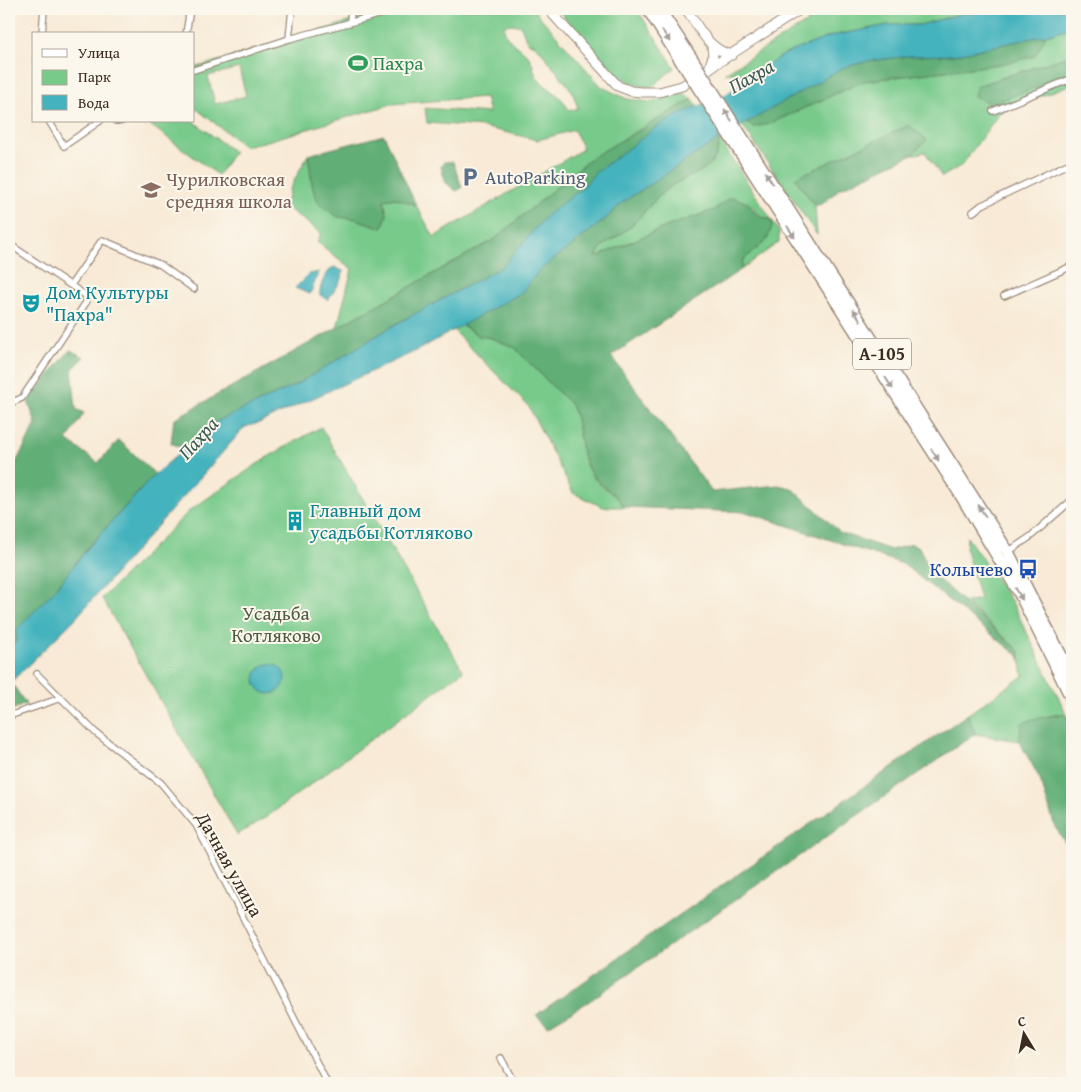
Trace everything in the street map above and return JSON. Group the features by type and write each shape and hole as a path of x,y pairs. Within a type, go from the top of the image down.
{"highway":[{"name":"А-105","path":"648,9 688,61"},
{"name":"А-105","path":"659,9 688,61 992,546 1048,647 1072,699"},
{"name":"А-105","path":"750,159 1008,552 1072,677"}],"street":[{"path":"42,32 44,9"},
{"path":"186,32 190,9"},
{"path":"289,39 292,9"},
{"path":"350,23 351,9"},
{"path":"195,70 289,39 400,9"},
{"path":"548,9 615,84 630,91 659,92 674,89 709,69 800,9"},
{"path":"686,9 712,46 722,53 732,54"},
{"path":"709,69 712,46"},
{"path":"993,111 1068,80 1072,89"},
{"path":"50,122 64,146 99,122"},
{"path":"973,212 982,205 1072,162"},
{"path":"71,285 102,240 161,266 194,289"},
{"path":"9,244 85,295 87,301 22,398 13,402 9,398"},
{"path":"1004,296 1072,266"},
{"path":"1008,552 1030,537 1072,500"},
{"name":"Дачная улица","path":"37,674 96,733 161,783 196,825 327,1083"},
{"path":"9,716 61,698"},
{"path":"501,1058 514,1083"}],"green space":[{"path":"392,9 533,9 602,87 627,99 652,102 683,93 693,99 591,158 495,239 337,328 352,269 317,242 321,233 286,207 289,190 308,155 313,189 338,217 356,219 382,228 387,215 384,200 396,198 416,205 434,237 583,149 574,130 538,140 483,127 427,123 425,108 489,113 485,97 392,104 264,142 244,146 195,108 195,68","holes":["504,25 521,26 527,42 535,45 541,51 572,91 578,108 569,111 561,98 538,79 529,57 506,35","239,68 246,96 215,104 208,76"]},
{"path":"557,9 637,9 675,68 652,86 647,87 622,78 614,72"},
{"path":"886,9 1027,9 960,14 920,25 888,25 831,36 783,55 755,74 725,73 817,16"},
{"path":"1072,27 1072,55 977,86 1072,74 1072,84 1000,112 962,165 942,177 925,152 911,155 927,140 795,178 815,206 817,235 742,125 746,123 754,127 769,124 864,81 1001,64 1035,56 1046,35"},
{"path":"1046,35 1035,56 1001,64 864,81 769,124 754,127 746,123 842,68 869,61 909,56 953,55"},
{"path":"1072,55 1072,74 991,104 974,96 977,86"},
{"path":"693,99 698,107 682,113 595,173 581,189 546,216 502,267 396,324 294,386 216,422 185,449 171,443 174,419 495,239 591,158"},
{"path":"146,122 194,122 234,152 218,175"},
{"path":"909,125 927,140 911,155 839,189 824,203 815,206 795,178"},
{"path":"384,135 416,205 396,198 384,200 387,215 382,228 356,219 338,217 319,204 313,189 308,155"},
{"path":"719,139 779,231 779,242 742,269 742,261 767,240 770,229 753,206 727,199 714,210 668,226 596,257 604,245 629,227 667,189 708,166 714,160 718,151"},
{"path":"719,139 718,150 708,166 667,189 627,229 603,246 596,257 668,226 714,210 732,197 748,203 759,216 770,219 773,224 767,240 742,261 742,269 611,356 712,492 778,485 792,488 841,533 891,550 912,544 919,547 931,573 1019,651 1020,657 903,564 746,512 624,507 589,470 585,462 571,405 514,347 491,338 479,336 462,325 521,293 540,270 603,221 623,202"},
{"path":"444,162 453,162 462,188 456,191 445,182 441,167"},
{"path":"462,325 479,336 491,338 514,347 571,405 577,423 584,460 588,469 593,477 617,498 624,507 603,507 573,493 529,407 453,330"},
{"path":"70,350 84,357 72,370 76,409 84,413 67,440 98,463 119,440 155,474 87,548 16,642 9,647 9,476 36,424 28,401"},
{"name":"Усадьба Котляково","path":"321,427 463,671 268,816 237,835 102,598 189,511 266,458"},
{"path":"967,537 1012,602 1066,713 1023,723 1019,741 975,734 968,714 1023,676 1019,651 966,602 980,599 966,550"},
{"path":"11,682 26,704 9,711 9,684"},
{"path":"1066,713 1072,727 1072,853 1055,827 1040,779 1019,741 1022,723"},
{"path":"968,714 975,734 588,1002 548,1026 536,1015"}],"water":[{"path":"1027,9 1072,9 1072,27 1046,35 953,55 909,56 869,61 842,68 719,139 623,202 603,221 540,270 521,293 416,351 259,423 245,427 74,620 9,684 9,647 16,642 17,629 54,591 87,549 155,474 216,422 294,386 396,324 502,267 546,216 581,189 595,173 657,127 682,113 725,95 783,55 831,36 888,25 920,25 960,14"},
{"path":"334,267 343,271 342,279 328,300 320,295 321,287 326,275"},
{"path":"319,272 310,294 295,288 309,274"},
{"path":"270,664 281,668 285,679 281,690 270,694 259,690 255,679 259,668"}],"place":[{"name":"Пахра","path":"358,63"},
{"name":"AutoParking","path":"470,177"},
{"name":"Чурилковская средняя школа","path":"151,190"},
{"name":"Дом Культуры \"Пахра\"","path":"31,303"},
{"name":"Главный дом усадьбы Котляково","path":"295,521"},
{"name":"Колычево","path":"1028,569"}]}
